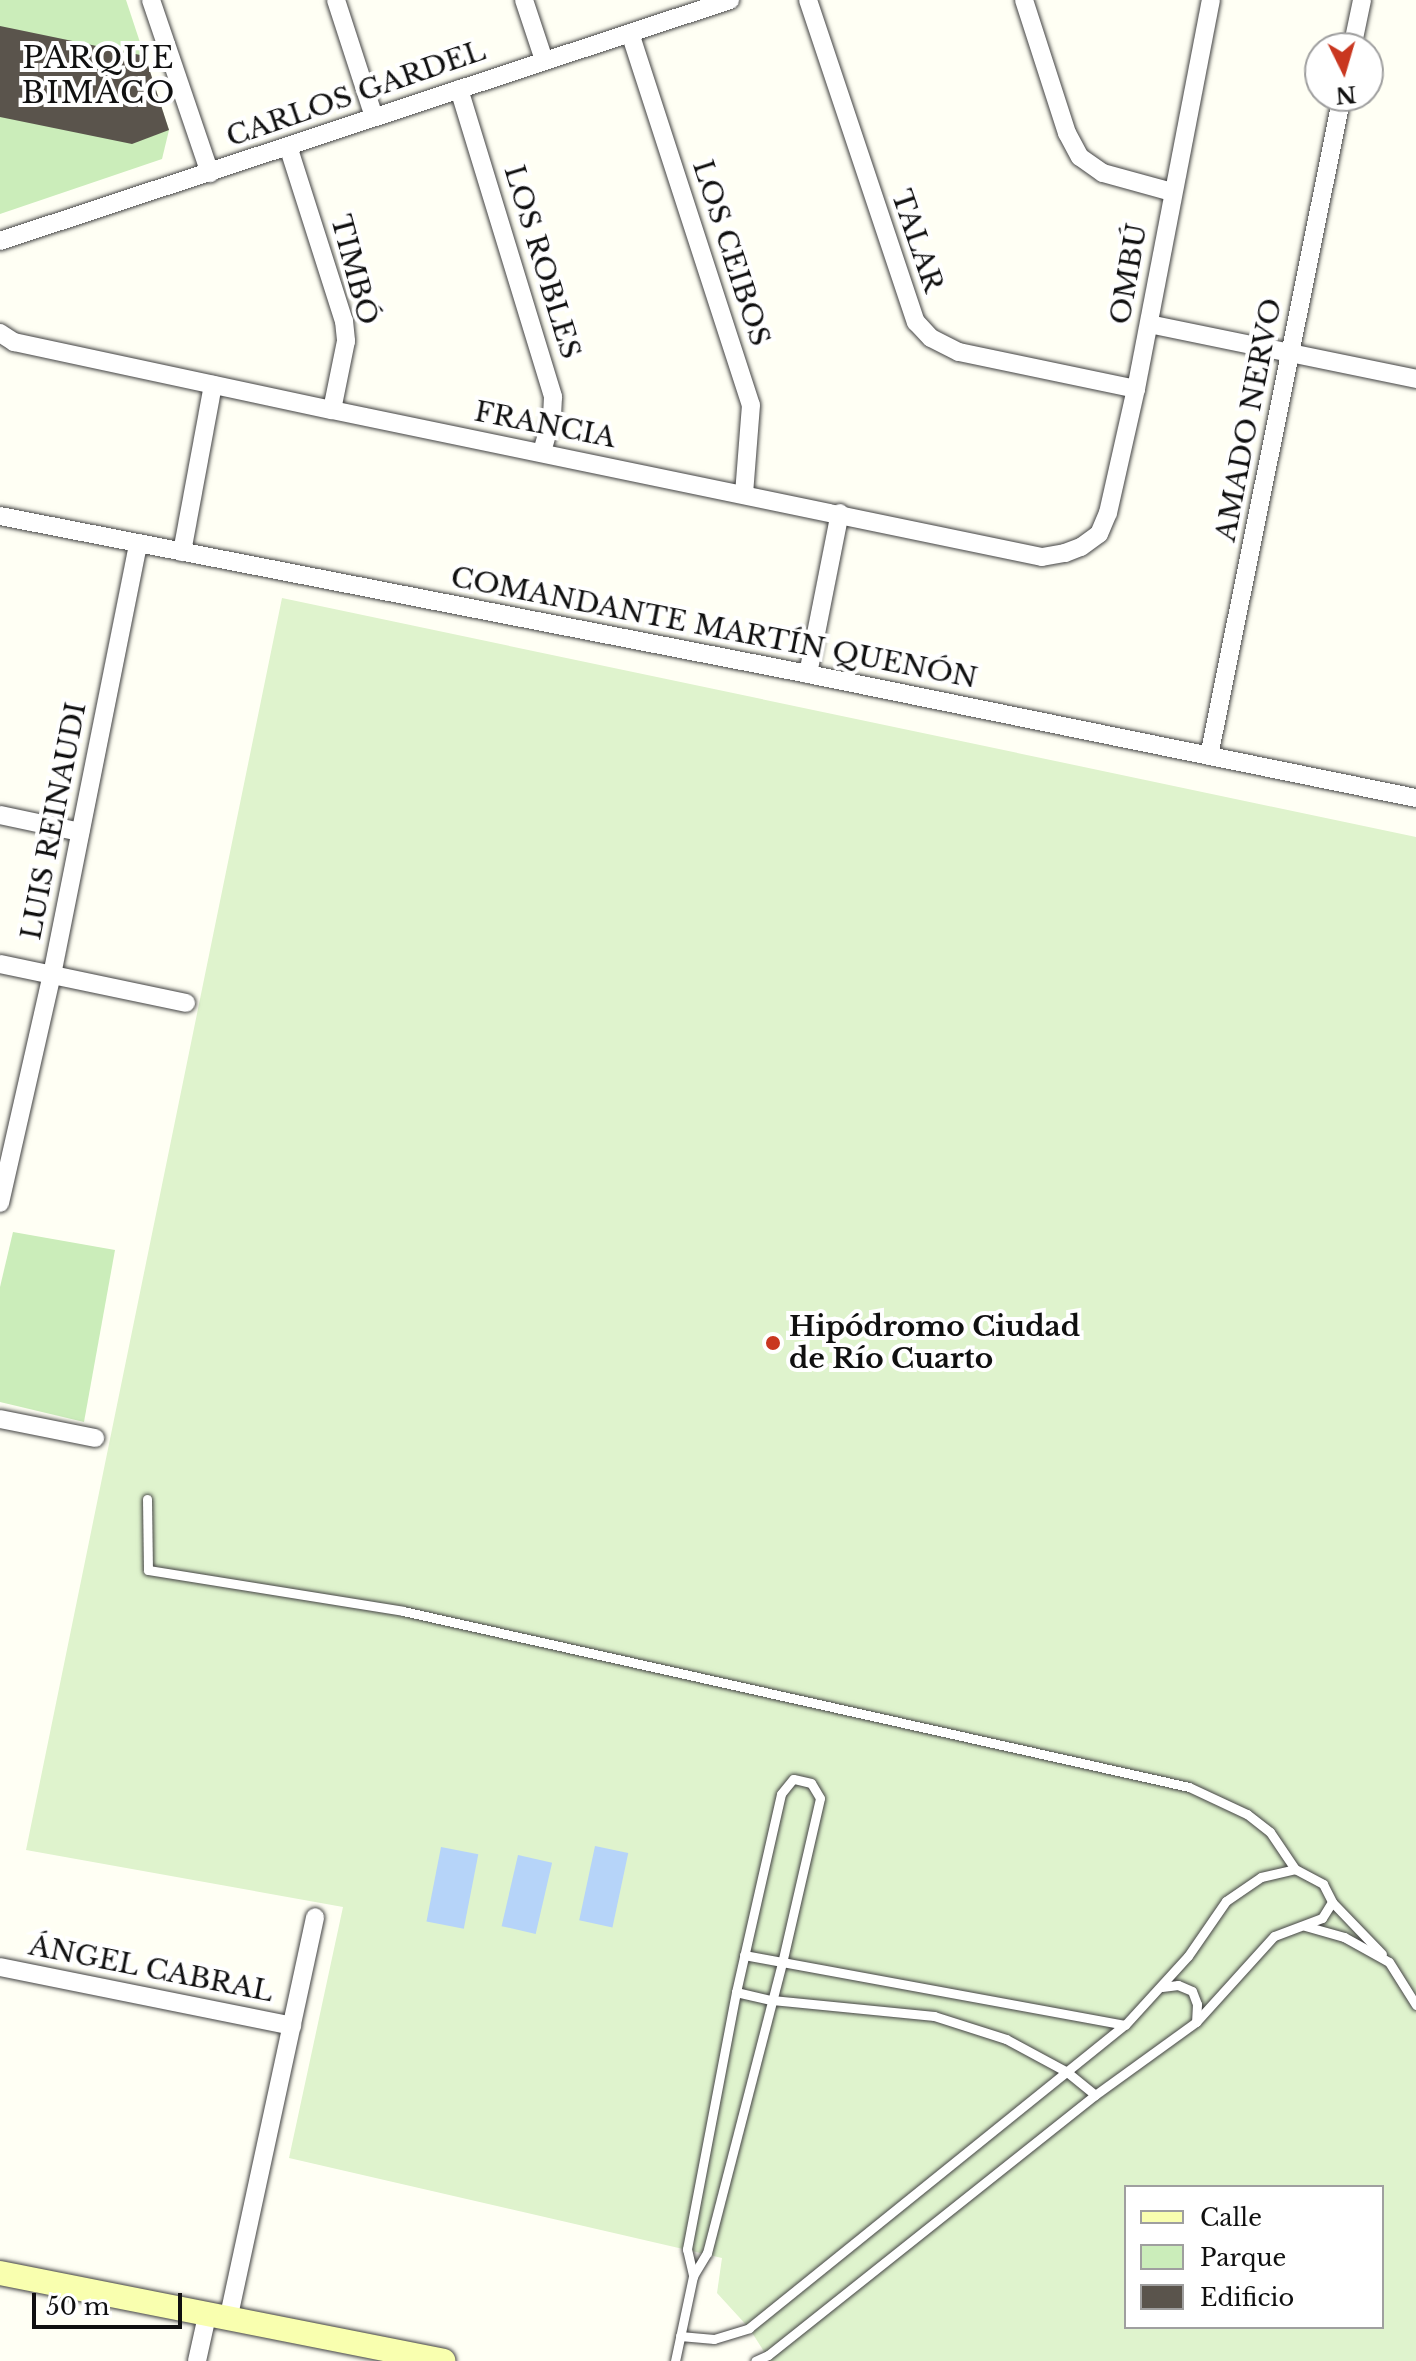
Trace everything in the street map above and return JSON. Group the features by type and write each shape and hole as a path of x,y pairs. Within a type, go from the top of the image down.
{"main road":[{"path":"0,2273 414,2358 443,2361"}],"street":[{"path":"151,0 210,173"},
{"path":"336,0 374,117"},
{"path":"524,0 544,60"},
{"name":"TALAR","path":"808,0 916,322 931,338 959,352 1136,389"},
{"path":"1024,0 1067,133 1080,157 1103,173 1172,192"},
{"name":"OMBÚ","path":"1081,547 1099,534 1108,513 1136,389 1211,0"},
{"path":"1355,32 1362,0"},
{"name":"CARLOS GARDEL","path":"0,241 720,2"},
{"name":"LOS CEIBOS","path":"630,33 751,405 744,493"},
{"name":"LOS ROBLES","path":"459,89 553,397 552,417 542,453"},
{"name":"AMADO NERVO","path":"1209,756 1339,112"},
{"name":"TIMBÓ","path":"288,146 344,321 346,341 332,410"},
{"path":"1149,324 1416,379"},
{"name":"FRANCIA","path":"0,333 14,342 213,385 1042,557 1081,547"},
{"path":"182,552 213,385"},
{"path":"808,674 840,513"},
{"name":"COMANDANTE MARTÍN QUENÓN","path":"0,516 808,674 1416,798"},
{"name":"LUIS REINAUDI","path":"0,1203 52,975 138,543"},
{"path":"0,815 80,832"},
{"path":"0,964 186,1003"},
{"path":"0,1419 95,1438"},
{"path":"197,2361 217,2318 292,2026 315,1917"},
{"name":"ÁNGEL CABRAL","path":"0,1967 292,2026"}],"lane":[{"path":"147,1499 148,1570 403,1611 1189,1787 1247,1814 1270,1832 1295,1869 1323,1884 1332,1902 1389,1962 1416,2005"},
{"path":"675,2361 693,2276 707,2253 782,1963 820,1798 811,1783 793,1779 781,1794 736,1992 687,2249 693,2276"},
{"path":"680,2336 714,2339 749,2328 1125,2025 1162,1987 1226,1901 1261,1877 1295,1869"},
{"path":"755,2361 768,2355 1095,2095 1196,2022 1274,1936 1322,1918 1332,1902"},
{"path":"1305,1926 1344,1937 1389,1962"},
{"path":"744,1955 1125,2025"},
{"path":"1162,1987 1178,1985 1192,1991 1197,2004 1196,2022"},
{"path":"736,1992 772,2000 934,2016 1006,2039 1067,2072 1095,2095"}],"green space":[{"path":"0,0 126,0 169,130 162,159 0,214"},
{"name":"Hipódromo Ciudad de Río Cuarto","path":"282,598 1416,837 1416,2361 770,2361 749,2328 717,2293 722,2258 289,2158 343,1907 26,1850"},
{"path":"13,1232 115,1250 84,1422 0,1402 0,1287"}],"water":[{"path":"595,1846 628,1853 612,1927 579,1920"},
{"path":"441,1847 478,1854 464,1929 426,1922"},
{"path":"518,1855 552,1863 536,1934 502,1926"}],"building":[{"path":"0,26 145,56 169,130 132,144 0,117"}],"place":[{"name":"Hipódromo Ciudad de Río Cuarto","path":"773,1343"}],"district":[{"name":"PARQUE BIMACO","path":"99,75"}]}
